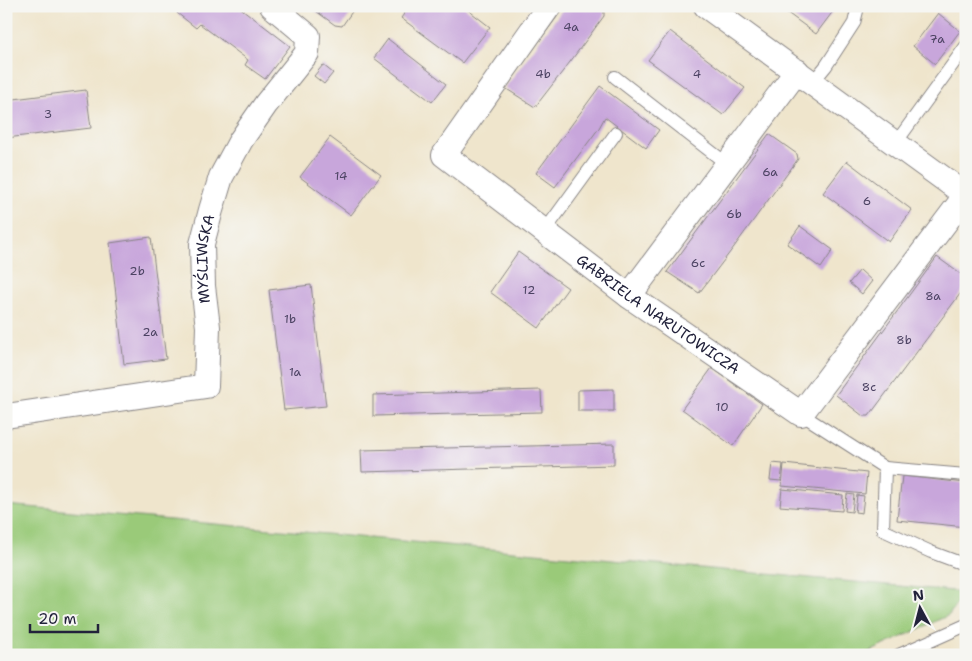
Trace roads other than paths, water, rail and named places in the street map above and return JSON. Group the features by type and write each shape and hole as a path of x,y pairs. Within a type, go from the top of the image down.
{"street":[{"name":"MYŚLIWSKA","path":"6,416 206,386 208,327 203,286 202,244 221,177 241,140 266,104 307,53 308,36 272,6"},
{"name":"GABRIELA NARUTOWICZA","path":"549,6 444,155 629,296 801,414"},
{"path":"706,6 966,196 801,414"},
{"path":"629,296 727,164 804,77"}],"lane":[{"path":"804,77 826,66 854,22 857,6"},
{"path":"895,144 966,46"},
{"path":"615,77 727,164"},
{"path":"544,232 616,134"},
{"path":"801,414 885,468 966,476"},
{"path":"885,468 883,530 931,552 966,565"},
{"path":"899,655 966,625"}]}
